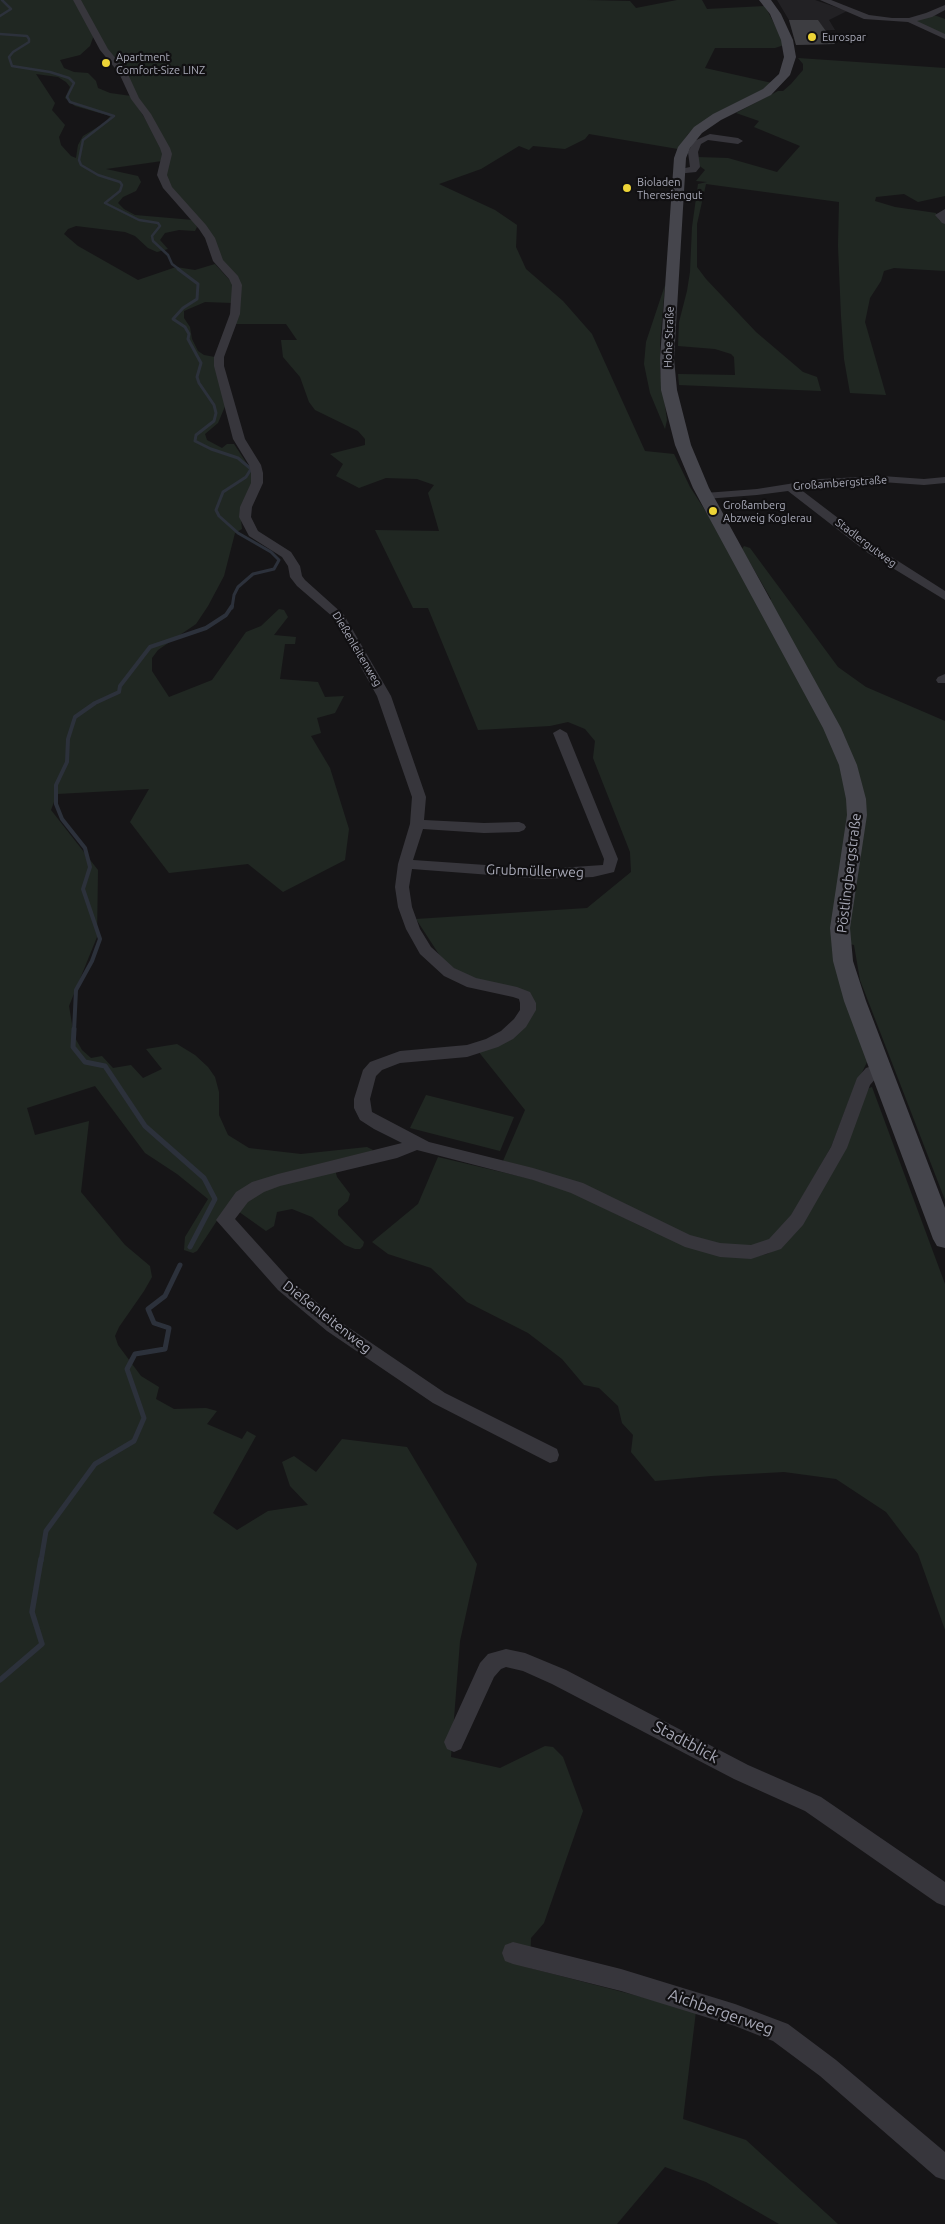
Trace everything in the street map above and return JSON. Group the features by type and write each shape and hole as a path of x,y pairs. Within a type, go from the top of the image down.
{"main road":[{"name":"Hohe Straße","path":"705,496 680,437 668,376 667,350 680,158 684,146 698,130 717,117 766,92 780,81 787,69 790,57 787,40 775,14 765,0"},
{"name":"Pöstlingbergstraße","path":"705,496 832,728 848,765 856,799 857,824 842,908 840,945 847,979 945,1239"}],"street":[{"name":"Dießenleitenweg","path":"77,0 104,50 124,72 135,100 147,114 165,148 166,154 162,175 168,188 204,227 218,261 234,278 237,285 235,314 219,357 239,439 255,465 257,473 257,483 245,510 246,520 253,534 287,555 294,566 296,577 300,583 338,615 375,677 384,696 417,786 419,803 418,824 405,864 402,887 404,900 418,939 444,969 462,980 518,992 525,996 528,1003 525,1016 517,1027 492,1043 467,1051 391,1059 381,1063 373,1069 367,1079 362,1099 364,1112 374,1122 416,1144 436,1151 533,1174 577,1188 669,1233 702,1246 737,1252 751,1252 775,1244 797,1220 838,1148 863,1082 872,1072 881,1071"},
{"path":"824,0 867,17 892,20 909,20 929,15 944,8"},
{"path":"909,20 945,37"},
{"path":"679,172 693,170 695,167 693,152 697,143 705,138 738,141"},
{"path":"945,212 940,215 945,221"},
{"name":"Großambergstraße","path":"705,496 789,486 864,480 924,482 945,480"},
{"name":"Stadlergutweg","path":"789,486 872,550 945,596"},
{"name":"Grubmüllerweg","path":"405,864 544,874 593,872 609,868 611,859 560,733"},
{"path":"418,824 484,828 519,826"},
{"name":"Dießenleitenweg","path":"416,1144 397,1152 258,1187 242,1197 225,1220 284,1286 333,1326 439,1398 550,1455"},
{"name":"Stadtblick","path":"454,1742 487,1670 495,1661 506,1658 525,1662 559,1677 741,1772 813,1804 945,1895"},
{"name":"Aichbergerweg","path":"513,1954 621,1980 735,2015 780,2032 828,2068 945,2168"}],"shaded area":[{"path":"0,0 587,0 630,1 636,8 677,0 702,0 707,9 765,6 784,45 775,48 715,48 705,68 772,83 760,93 698,125 688,134 678,149 589,134 585,139 565,149 533,146 529,150 519,146 481,169 439,184 495,210 517,225 516,247 526,269 563,301 592,334 645,451 674,454 690,487 721,535 755,600 763,604 768,603 771,599 742,549 744,546 750,548 838,667 866,687 945,721 945,1200 860,980 854,945 834,940 838,976 868,1060 852,1093 831,1147 791,1217 771,1240 750,1248 737,1248 703,1241 662,1225 596,1191 503,1161 525,1110 478,1051 505,1040 525,1024 532,1009 522,995 463,974 444,962 416,919 587,908 631,872 630,852 593,758 595,741 585,729 568,722 550,726 478,730 428,608 413,608 375,530 439,531 428,493 434,485 417,479 386,478 359,488 336,476 343,464 330,454 365,445 365,439 358,431 315,410 309,402 300,377 283,357 281,340 297,340 286,324 236,324 240,285 222,262 209,231 170,188 165,175 169,154 155,123 130,86 125,71 107,49 86,13 82,14 94,35 90,46 80,55 60,60 64,68 74,72 88,73 96,81 98,88 110,93 131,96 165,154 162,161 106,169 138,176 141,182 136,191 123,197 118,203 135,215 193,220 197,227 195,231 179,230 165,233 160,240 168,249 157,252 148,248 135,236 125,232 76,226 68,229 64,234 78,246 138,280 176,267 195,270 215,264 234,285 233,303 205,302 184,311 184,318 190,327 192,339 198,351 204,355 215,357 219,380 225,394 226,404 218,423 205,434 207,440 222,448 227,444 234,444 253,473 251,486 240,511 242,529 235,533 224,576 196,624 158,650 152,658 152,671 169,697 212,680 246,632 261,626 279,609 284,610 288,617 274,635 296,637 295,644 285,644 280,679 318,682 325,697 344,696 335,713 317,718 321,733 311,736 330,768 349,829 345,860 283,892 248,864 169,873 130,822 149,789 57,794 51,810 98,870 97,937 69,1006 74,1036 82,1050 91,1058 102,1056 113,1068 131,1065 143,1078 162,1069 146,1049 177,1044 195,1055 208,1067 215,1077 219,1092 219,1115 228,1135 249,1148 301,1154 367,1147 373,1150 370,1155 338,1163 335,1170 337,1177 350,1194 348,1201 338,1210 338,1215 364,1242 363,1246 360,1249 355,1249 345,1245 312,1217 292,1209 277,1212 274,1226 266,1231 228,1204 197,1251 193,1253 184,1250 185,1237 208,1199 177,1174 145,1153 95,1086 27,1108 35,1135 89,1121 81,1192 125,1245 150,1266 152,1277 115,1336 118,1345 141,1376 159,1387 156,1399 174,1409 206,1408 217,1411 207,1424 242,1439 247,1431 256,1436 213,1513 237,1530 268,1511 308,1505 290,1486 282,1462 294,1456 316,1472 342,1439 407,1447 477,1564 460,1641 451,1757 500,1768 545,1746 553,1747 563,1757 583,1811 544,1923 531,1938 530,1968 696,2011 683,2119 746,2140 838,2224 779,2224 706,2182 665,2167 617,2224 0,2224","holes":["36,74 58,77 70,87 65,98 75,106 110,116 106,122 83,136 78,145 76,158 71,156 61,145 59,137 65,125 52,110 55,103"]},
{"path":"777,0 815,0 847,11 829,20 835,30 826,30 835,44 796,45 789,20"},
{"path":"934,15 945,19 945,36 915,21"},
{"path":"798,58 945,68 945,196 918,202 904,194 876,197 875,201 895,207 936,213 939,220 945,224 945,271 894,268 884,271 881,281 870,298 865,322 886,395 850,393 844,359 841,316 838,246 839,202 706,184 697,224 697,267 756,332 803,372 817,377 821,391 679,385 678,374 735,375 734,357 731,354 715,349 678,346 679,322 690,272 692,227 698,184 707,182 696,181 705,170 697,164 697,157 728,158 777,172 800,146 754,127 759,121 736,113 778,91 783,91 791,84 803,70 803,64"},
{"path":"665,285 660,343 660,370 667,420 665,429 650,393 644,364 646,342"},
{"path":"872,1087 945,1284 945,1630 918,1554 886,1512 836,1479 784,1472 655,1481 631,1452 633,1435 622,1423 618,1406 599,1388 584,1385 562,1359 528,1333 467,1302 431,1268 388,1254 372,1242 418,1204 438,1157 531,1179 574,1193 649,1230 753,1257 767,1254 779,1248 869,1088"},
{"path":"426,1095 514,1117 500,1151 410,1128"}],"building":[{"name":"Eurospar","path":"789,20 818,20 835,44 796,45"}],"waterway":[{"path":"0,16 11,9 2,0"},
{"path":"0,34 27,36 29,39 29,42 13,52 9,57 12,66 50,72 69,78 74,83 67,97 70,102 114,116 83,140 79,160 81,165 98,175 120,182 122,185 120,191 105,203 139,220 158,223 160,226 152,236 153,241 168,255 172,264 180,270"},
{"path":"178,269 198,284 197,299 183,308 173,319 185,327 189,334 188,339 201,363 197,377 199,383 214,405 216,413 214,421 196,435 195,441 211,449 238,458 251,469 246,477 223,492 216,510 219,516 238,533 271,552 279,560 274,569 253,574 238,587 234,595 232,608"},
{"path":"74,1031 76,990 92,961 100,939 83,889 90,867 85,848 62,819 56,804 56,785 67,762 68,739 75,717 95,703 119,692 120,686 150,647 206,628 226,615 232,606"},
{"path":"74,1029 73,1047 85,1062 105,1066 145,1126 204,1178 215,1199 190,1247"},
{"path":"41,1561 46,1531 95,1464 134,1441 144,1418 127,1369 135,1354 165,1349 169,1328 154,1323 148,1309 165,1296 180,1265"},
{"path":"0,1680 42,1644 32,1612 41,1559"}],"place":[{"name":"Eurospar","path":"812,37"},
{"name":"Apartment Comfort-Size LINZ","path":"106,63"},
{"name":"Bioladen Theresiengut","path":"627,188"},
{"name":"Großamberg Abzweig Koglerau","path":"713,511"}]}
